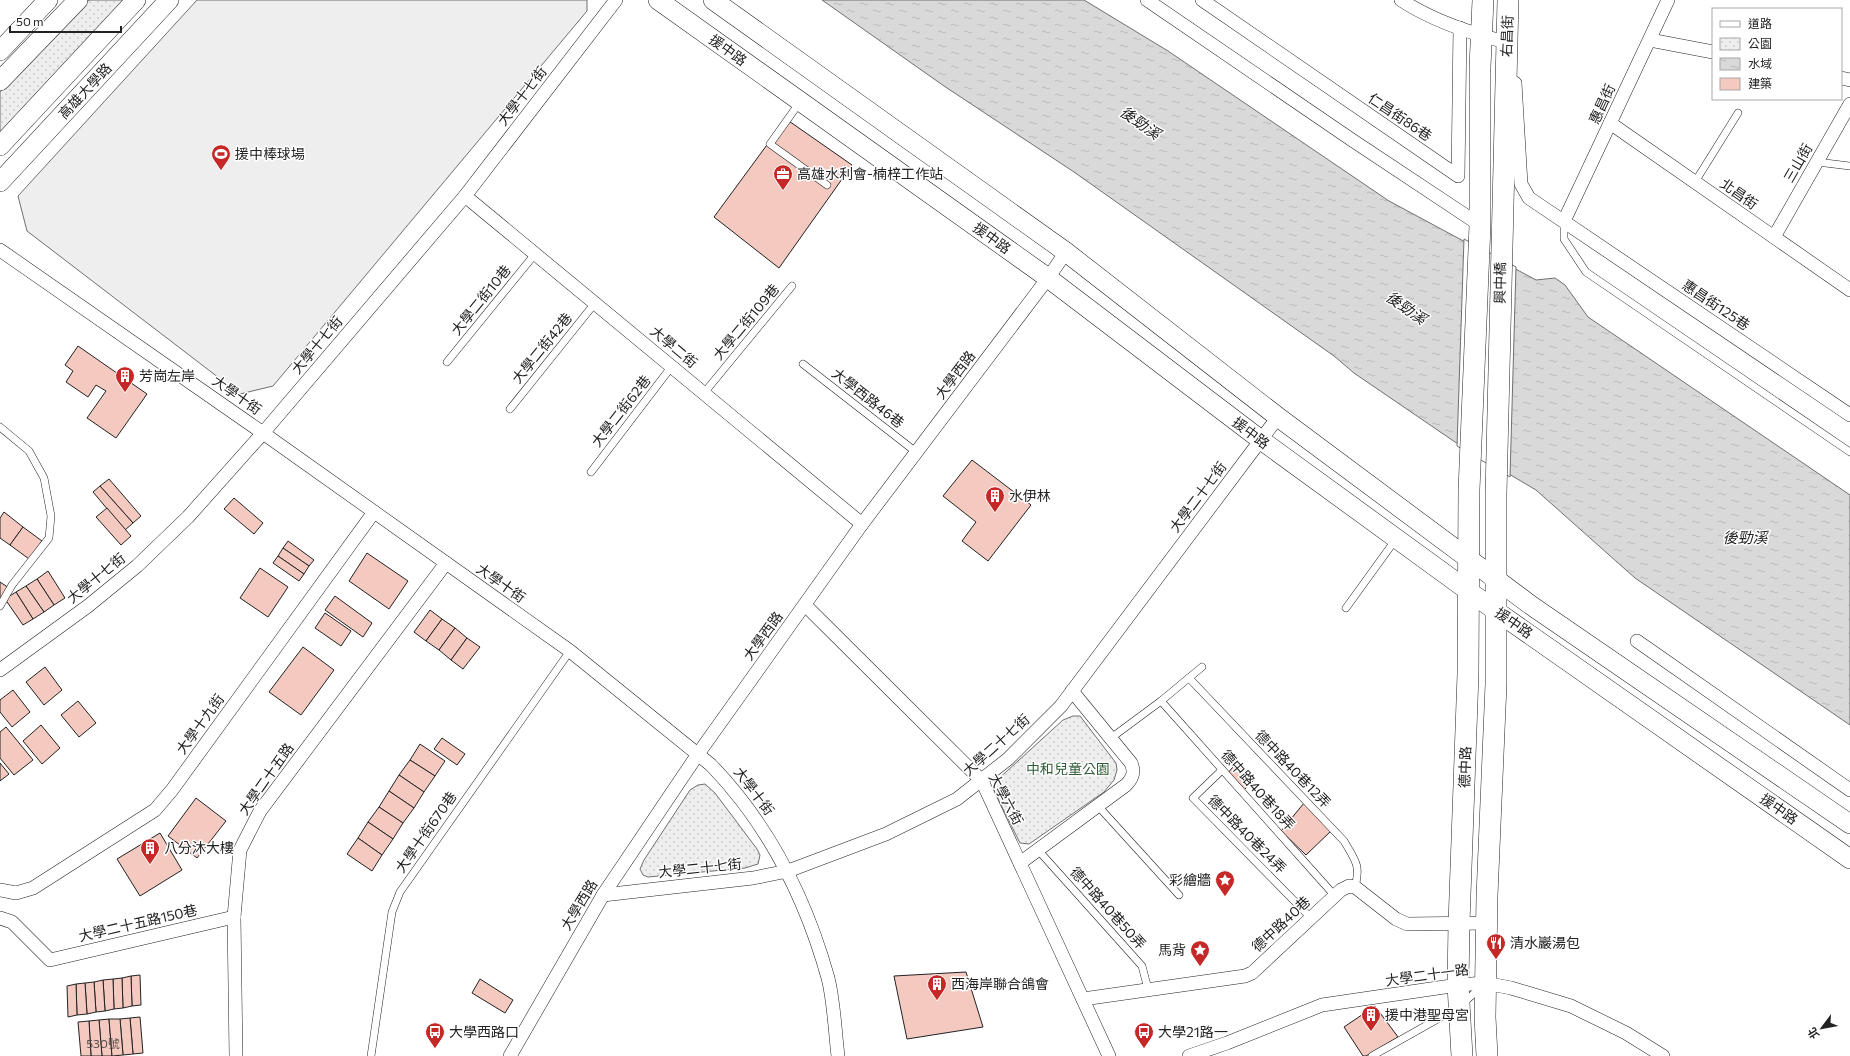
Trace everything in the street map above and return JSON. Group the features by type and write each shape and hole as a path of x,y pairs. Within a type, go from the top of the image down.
{"main road":[{"name":"右昌街","path":"1480,67 1483,0"},
{"name":"右昌街","path":"1505,72 1508,0"},
{"name":"興中橋","path":"1471,477 1480,225 1480,67"},
{"name":"興中橋","path":"1496,494 1505,72"},
{"name":"德中路","path":"1462,1056 1458,986 1468,674 1468,590 1471,477"},
{"name":"德中路","path":"1487,1056 1485,983 1486,923 1496,684 1496,494"}],"street":[{"path":"0,51 48,0"},
{"path":"0,81 78,0"},
{"name":"高雄大學路","path":"0,146 136,0"},
{"name":"高雄大學路","path":"0,182 169,0"},
{"name":"大學十七街","path":"0,670 88,606 137,566 188,517 263,433 465,196 616,0"},
{"name":"援中路","path":"658,0 1048,278 1261,440 1396,539 1496,611 1850,859"},
{"name":"援中路","path":"713,0 1066,252 1278,417 1496,580 1850,824"},
{"path":"1147,0 1352,140 1480,225"},
{"name":"仁昌街86巷","path":"1202,0 1458,176 1460,28"},
{"path":"1401,0 1419,11 1460,28 1482,36 1506,42"},
{"name":"惠昌街","path":"1564,221 1668,0"},
{"path":"1650,40 1712,52"},
{"name":"惠昌街125巷","path":"1506,42 1514,60 1521,184 1529,198 1850,415"},
{"name":"三山街","path":"1774,237 1850,104"},
{"name":"北昌街","path":"1610,123 1850,290"},
{"name":"大學二街","path":"465,196 862,524"},
{"name":"大學西路","path":"510,1056 603,895 698,754 862,524 1066,252"},
{"name":"大學十街","path":"0,253 263,433 570,651 722,775 752,812 788,871 809,923 828,979 838,1056"},
{"name":"大學二十七街","path":"603,895 753,878 788,871 886,834 957,799 982,781 1008,759 1061,706 1278,417"},
{"name":"大學十九街","path":"0,890 16,893 33,888 155,810 374,512"},
{"name":"大學二十五路","path":"236,1056 234,917 240,850 260,811 446,563"},
{"name":"大學六街","path":"805,605 982,781 1108,1056"},
{"path":"1637,641 1850,790"},
{"path":"1020,863 1132,779 1134,770 1131,762 1072,691"},
{"name":"德中路40巷","path":"1083,999 1245,976 1252,972 1335,896 1349,886 1355,887"},
{"path":"1355,887 1396,919 1407,924 1486,923"},
{"name":"大學二十五路150巷","path":"0,918 12,922 50,960 234,917"},
{"name":"大學二十一路","path":"1189,1056 1227,1043 1322,1005 1485,983 1511,988 1571,1006 1626,1033 1663,1056"}],"lane":[{"path":"800,102 770,144 827,186"},
{"path":"1695,182 1738,114"},
{"path":"1817,162 1850,166"},
{"path":"1564,221 1564,239 1586,272 1850,452"},
{"name":"大學二街10巷","path":"447,362 535,254"},
{"name":"大學二街109巷","path":"704,393 792,286"},
{"name":"大學二街42巷","path":"510,409 595,303"},
{"name":"大學西路46巷","path":"803,364 916,452"},
{"name":"大學二街62巷","path":"591,472 672,366"},
{"path":"0,427 29,451 44,478 51,516 49,538 12,585 0,606"},
{"path":"1346,608 1396,539"},
{"name":"大學十街670巷","path":"371,1056 392,912 400,892 570,651"},
{"path":"1111,738 1161,701 1202,667"},
{"name":"德中路40巷12弄","path":"1189,678 1344,841 1357,865 1358,874 1355,887"},
{"name":"德中路40巷18弄","path":"1161,701 1335,896"},
{"name":"德中路40巷24弄","path":"1222,770 1193,798 1311,918"},
{"path":"1098,806 1179,895"},
{"name":"德中路40巷50弄","path":"1038,850 1142,966 1148,989"},
{"path":"1372,1056 1459,1007 1485,983"}],"green space":[{"path":"89,0 127,0 0,133 0,92"},
{"path":"197,0 587,0 587,11 273,386 240,394 27,231 18,196"},
{"name":"中和兒童公園","path":"1073,716 1080,716 1116,763 1117,770 1114,780 1104,792 1029,844 1020,843 994,791 996,781 1063,720"},
{"path":"705,784 715,793 757,849 760,855 758,864 745,868 648,877 643,875 640,869 644,860 690,790 698,785"}],"water":[{"name":"後勁溪","path":"822,0 1084,0 1168,51 1389,201 1536,280 1555,278 1565,285 1588,317 1850,495 1850,725 1635,578 1536,490 1455,442 1354,373 1334,356 1074,172 944,86"}],"pier":[{"path":"1464,239 1516,267 1510,477 1457,446"}],"building":[{"name":"高雄水利會-楠梓工作站","path":"786,119 852,165 779,268 714,217"},
{"name":"芳崗左岸","path":"78,346 147,394 116,438 87,418 106,391 96,385 88,397 66,382 73,371 65,365"},
{"name":"水伊林","path":"972,460 1031,505 988,561 962,541 976,522 943,496"},
{"path":"109,479 141,516 133,523 100,486"},
{"path":"100,486 133,523 125,530 93,492"},
{"path":"234,498 263,523 254,534 224,509"},
{"path":"107,508 131,536 121,545 96,517"},
{"path":"4,512 23,527 10,545 0,538 0,518"},
{"path":"23,527 42,541 29,559 10,545"},
{"path":"288,541 314,560 309,566 283,548"},
{"path":"283,548 309,566 304,574 278,556"},
{"path":"367,553 408,581 389,609 349,581"},
{"path":"278,556 304,574 299,581 273,563"},
{"path":"260,568 288,587 268,617 240,598"},
{"path":"48,571 65,598 54,605 37,579"},
{"path":"37,579 54,605 44,612 26,586"},
{"path":"0,582 9,588 0,603"},
{"path":"26,586 44,612 33,619 16,592"},
{"path":"16,592 33,619 23,625 5,599"},
{"path":"335,596 372,623 363,637 325,610"},
{"path":"430,610 442,619 426,641 414,632"},
{"path":"325,613 351,631 341,646 315,628"},
{"path":"442,619 455,628 439,650 426,641"},
{"path":"455,628 467,638 451,660 439,650"},
{"path":"467,638 480,647 463,669 451,660"},
{"path":"303,647 334,670 301,715 269,692"},
{"path":"45,667 62,690 44,705 26,682"},
{"path":"13,690 30,712 12,727 0,712 0,700"},
{"path":"78,701 96,723 79,737 61,715"},
{"path":"41,725 60,748 42,764 23,741"},
{"path":"6,727 33,760 14,775 0,758 0,732"},
{"path":"442,738 465,754 457,765 434,749"},
{"path":"420,744 445,761 435,776 410,760"},
{"path":"410,760 435,776 424,792 399,775"},
{"path":"1238,761 1255,779 1243,791 1227,774"},
{"path":"0,763 9,774 0,781"},
{"path":"399,775 424,792 414,808 389,791"},
{"path":"389,791 414,808 403,823 379,807"},
{"name":"八分沐大樓","path":"196,798 226,821 197,858 168,836"},
{"path":"1304,803 1331,831 1306,855 1281,831"},
{"path":"379,807 403,823 393,839 368,822"},
{"path":"368,822 393,839 382,855 358,838"},
{"name":"八分沐大樓","path":"160,833 182,870 140,896 117,859"},
{"path":"358,838 382,855 372,871 347,854"},
{"name":"西海岸聯合鴿會","path":"966,972 983,1027 907,1039 894,976"},
{"path":"140,975 141,1005 132,1006 131,976"},
{"path":"131,976 132,1006 123,1008 122,978"},
{"path":"122,978 123,1008 114,1009 113,979"},
{"path":"113,979 114,1009 105,1011 103,980"},
{"path":"480,979 513,1000 505,1013 472,993"},
{"path":"103,980 105,1011 96,1012 94,982"},
{"path":"94,982 96,1012 87,1014 85,983"},
{"path":"85,983 87,1014 77,1015 76,984"},
{"path":"76,984 77,1015 68,1017 67,986"},
{"name":"援中港聖母宮","path":"1375,1006 1398,1037 1366,1056 1363,1056 1344,1027"},
{"path":"140,1017 143,1053 133,1054 130,1018"},
{"path":"130,1018 133,1054 123,1055 120,1019"},
{"path":"109,1019 112,1056 102,1056 99,1020"},
{"path":"109,1019 120,1019 123,1055 112,1056"},
{"path":"99,1020 102,1056 91,1056 89,1021"},
{"path":"89,1021 91,1056 81,1056 78,1022"}],"place":[{"name":"援中棒球場","path":"221,171"},
{"name":"高雄水利會-楠梓工作站","path":"783,191"},
{"name":"芳崗左岸","path":"125,393"},
{"name":"水伊林","path":"995,513"},
{"name":"八分沐大樓","path":"150,865"},
{"name":"彩繪牆","path":"1225,897"},
{"name":"清水巖湯包","path":"1496,960"},
{"name":"馬背","path":"1200,967"},
{"name":"西海岸聯合鴿會","path":"937,1001"},
{"name":"援中港聖母宮","path":"1371,1032"},
{"name":"大學西路口","path":"435,1049"},
{"name":"大學21路一","path":"1144,1049"}]}
